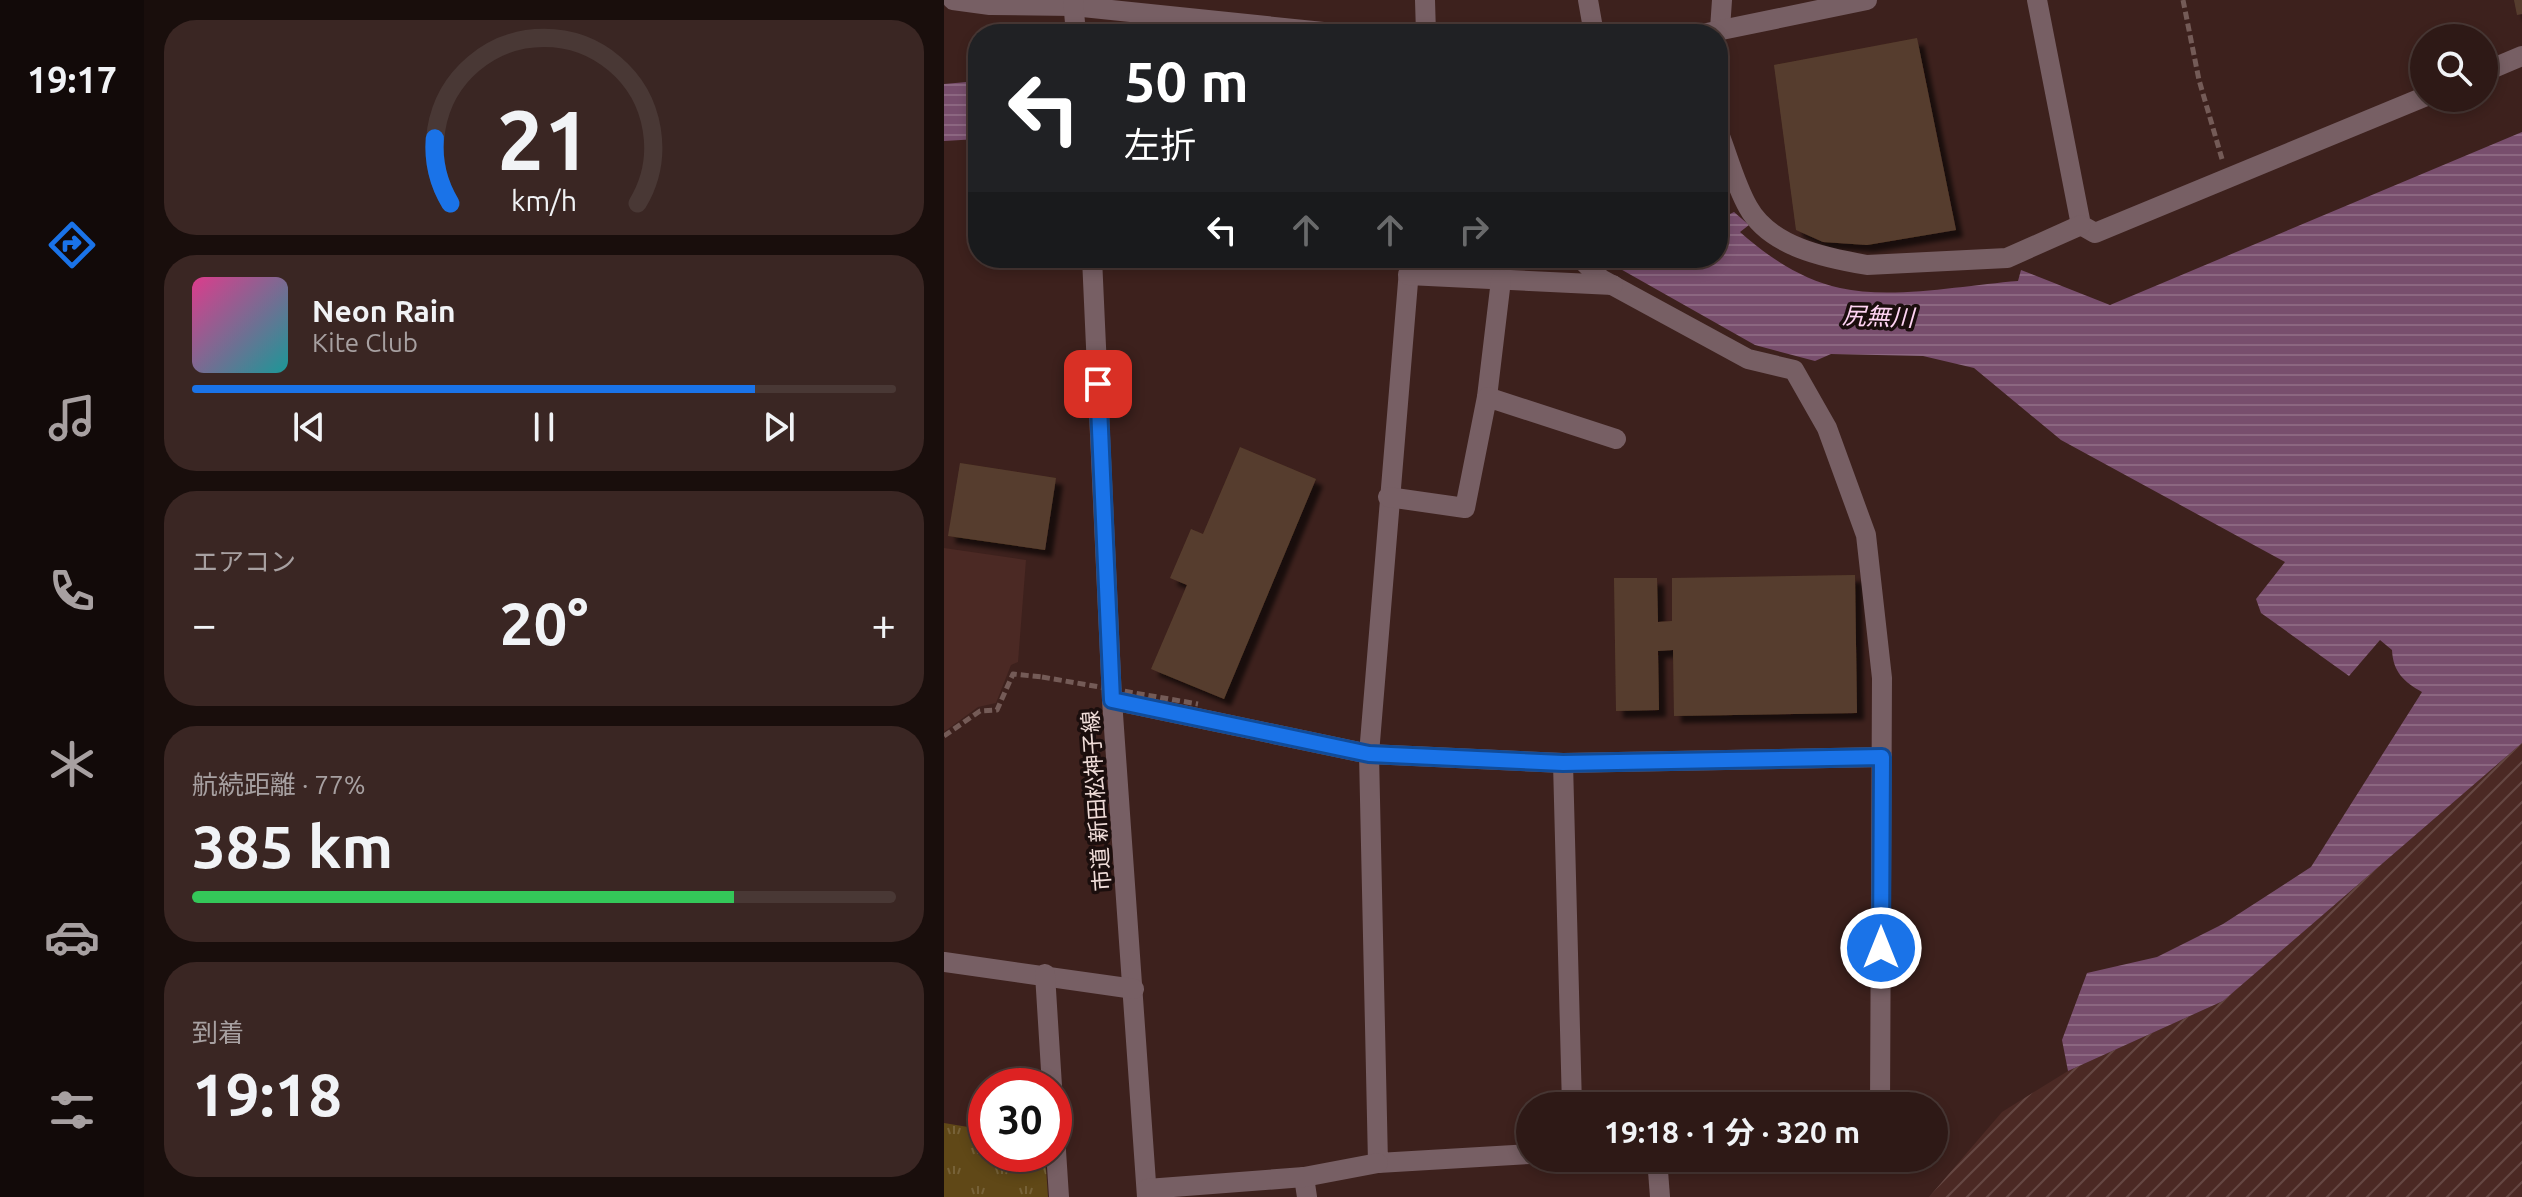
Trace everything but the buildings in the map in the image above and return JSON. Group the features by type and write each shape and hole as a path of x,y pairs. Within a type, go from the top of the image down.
{"street":[{"path":"953,0 990,5 1070,2 1258,24"},
{"path":"1425,0 1426,24"},
{"path":"1588,0 1592,24"},
{"path":"1713,24 1722,0"},
{"path":"1728,28 1867,0"},
{"path":"2037,0 2081,225 2095,233 2410,103"},
{"path":"1070,2 1074,24"},
{"path":"2498,66 2522,56"},
{"path":"1728,156 1748,207 1759,222 1796,247 1846,262 1867,265 2007,258 2081,225"},
{"name":"市道 新田松神子線","path":"1092,268 1112,700 1147,1193"},
{"path":"1378,1163 1369,754 1409,268"},
{"path":"1416,268 1501,280 1613,285"},
{"path":"1592,268 1613,285 1748,359 1794,370 1827,428 1866,535 1882,678 1880,1092"},
{"path":"1388,497 1465,508 1487,397 1501,280"},
{"path":"1487,397 1616,439"},
{"path":"1112,700 1369,754 1563,763 1882,757"},
{"path":"1563,763 1572,1092"},
{"path":"944,962 1134,989"},
{"path":"1045,974 1051,1068"},
{"path":"1147,1193 1305,1187 1378,1163 1516,1155"},
{"path":"1057,1172 1059,1197"},
{"path":"1658,1172 1660,1197"}],"path":[{"path":"2183,0 2199,80 2228,179"},
{"path":"944,736 980,711 997,710 1013,674 1198,704"}],"shaded area":[{"path":"944,548 1026,560 1018,662 1011,665 996,703 978,707 944,732"},
{"path":"2522,743 2522,1197 1929,1197 2002,1112 2068,1071 2223,1001"}],"green space":[{"path":"1454,268 1486,268 1486,271"},
{"path":"944,1123 968,1127 968,1172 1046,1172 1048,1197 944,1197"}],"water":[{"path":"968,82 968,140 944,141 944,84"},
{"name":"尻無川","path":"2522,132 2522,743 2223,1001 2068,1071 2062,1040 2087,973 2157,957 2223,924 2311,867 2422,692 2401,676 2392,650 2380,640 2349,676 2261,613 2256,599 2285,562 2061,440 1974,368 1923,356 1831,354 1815,361 1755,345 1619,268 1728,268 1728,215 1734,212 1749,225 1740,232 1762,250 1799,273 1840,288 1882,293 1929,290 2018,281 2021,270 2110,305"}],"route":[{"path":"1098,384 1112,700 1369,754 1563,763 1882,757 1881,948"}]}
